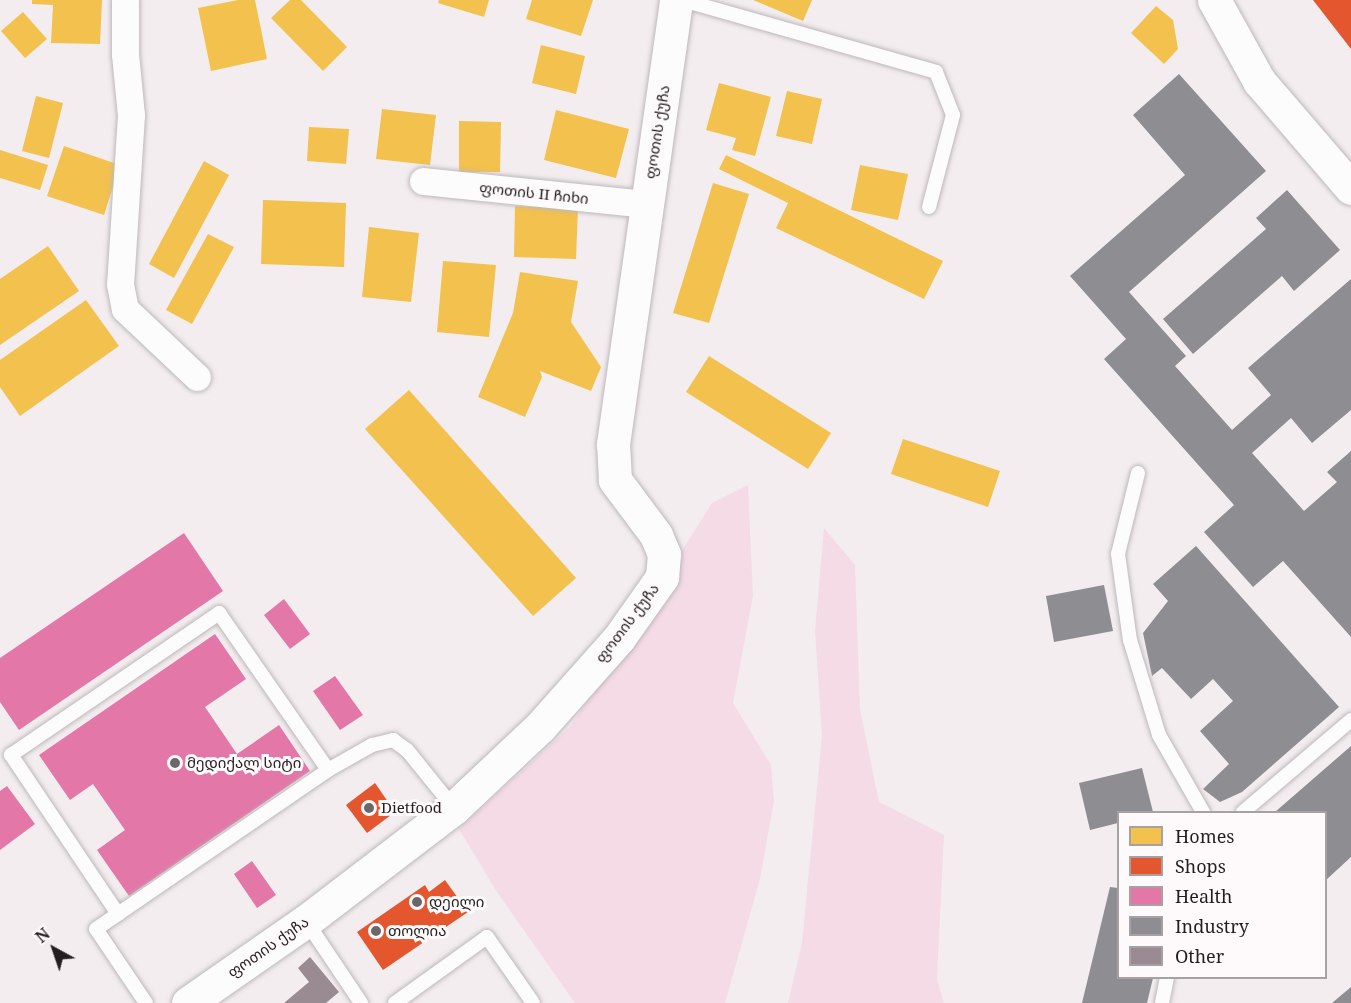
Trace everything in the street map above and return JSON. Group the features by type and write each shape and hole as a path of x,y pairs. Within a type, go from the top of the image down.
{"street":[{"path":"125,0 125,54 131,116 120,284 125,309 197,377"},
{"name":"ფოთის ქუჩა","path":"188,1003 306,921 454,808 540,728 619,638 662,577 664,554 656,534 615,480 613,444 676,0"},
{"path":"1214,0 1258,81 1351,188"},
{"name":"ფოთის II ჩიხი","path":"423,181 646,204"}],"lane":[{"path":"682,0 936,72 953,115 928,207"},
{"path":"1138,473 1118,554 1130,640 1159,735 1202,811"},
{"path":"118,914 11,755 219,613 328,770"},
{"path":"1245,811 1351,720"},
{"path":"146,1003 96,929 328,770 372,745 393,740 407,750 454,808"},
{"path":"306,921 361,1003"},
{"path":"395,1003 487,937 532,1003"},
{"path":"1162,1003 1167,979"}],"shaded area":[{"path":"748,485 753,596 733,703 771,765 774,801 760,879 725,1003 575,1003 497,892 459,829 571,726 712,503"},
{"path":"824,528 855,565 860,709 879,802 944,835 937,979 944,1003 788,1003 802,943 822,736 815,631"}],"building: Homes":[{"path":"32,0 102,0 100,44 51,43 53,5 32,4"},
{"path":"238,0 255,0 267,59 211,71 198,8"},
{"path":"290,0 301,0 347,47 323,71 271,18"},
{"path":"439,0 489,0 484,17 438,3"},
{"path":"532,0 593,0 581,36 526,19"},
{"path":"753,0 812,0 803,21"},
{"path":"1156,6 1173,20 1178,49 1164,64 1131,33"},
{"path":"23,12 47,39 25,58 1,31"},
{"path":"541,45 585,56 576,94 532,83"},
{"path":"719,83 771,97 755,156 732,150 736,138 706,130"},
{"path":"787,91 822,99 812,144 776,136"},
{"path":"36,96 63,103 49,158 22,151"},
{"path":"382,109 436,115 430,165 376,159"},
{"path":"556,110 629,129 616,178 544,160"},
{"path":"459,121 501,122 500,172 459,172"},
{"path":"309,127 349,129 346,164 307,161"},
{"path":"64,146 120,165 104,215 47,196"},
{"path":"0,150 48,165 40,190 0,178"},
{"path":"726,155 943,261 924,299 776,228 788,203 719,169"},
{"path":"204,161 229,175 174,278 149,264"},
{"path":"860,165 908,174 898,220 851,210"},
{"path":"713,183 749,194 709,323 673,313"},
{"path":"263,200 346,203 344,267 261,264"},
{"path":"515,206 578,208 576,259 514,257"},
{"path":"369,227 419,233 411,302 362,297"},
{"path":"208,234 234,247 192,324 166,310"},
{"path":"48,246 79,291 0,345 0,279"},
{"path":"443,261 496,265 489,337 437,332"},
{"path":"520,272 578,281 571,322 601,367 591,391 540,371 542,377 525,417 478,397 513,313"},
{"path":"86,300 119,346 20,416 0,387 0,360"},
{"path":"709,356 831,433 808,469 686,392"},
{"path":"409,390 576,578 533,616 365,429"},
{"path":"903,439 1000,471 988,507 891,474"}],"building: Shops":[{"path":"1313,0 1351,0 1351,49"},
{"path":"375,783 395,812 367,833 346,805"},
{"path":"445,880 468,912 383,970 357,932 425,885 429,892"}],"building: Health":[{"path":"184,533 223,591 19,730 0,702 0,658"},
{"path":"284,599 310,634 290,649 264,615"},
{"name":"მედიქალ სიტი","path":"215,634 246,679 205,707 237,754 279,725 310,771 129,896 97,850 125,830 93,784 70,800 39,755"},
{"path":"335,676 363,715 340,730 313,691"},
{"path":"7,786 35,824 0,850 0,791"},
{"path":"252,861 276,895 257,908 234,874"}],"building: Industry":[{"path":"1179,74 1266,171 1129,292 1186,356 1175,366 1232,430 1271,395 1248,368 1351,279 1351,410 1312,443 1291,418 1252,453 1304,511 1337,482 1327,472 1351,451 1351,637 1283,561 1253,587 1204,532 1234,505 1104,359 1126,339 1070,276 1185,175 1133,115"},
{"path":"1287,190 1340,250 1294,291 1282,276 1193,354 1163,319 1266,229 1256,218"},
{"path":"1196,546 1339,707 1242,792 1220,802 1203,789 1229,764 1200,731 1233,701 1213,679 1191,699 1162,668 1152,676 1143,633 1168,601 1153,584"},
{"path":"1104,585 1113,631 1054,642 1046,596"},
{"path":"1351,746 1351,857 1327,879 1327,811 1276,811"},
{"path":"1142,768 1153,811 1117,811 1117,823 1090,830 1079,783"},
{"path":"1110,887 1117,888 1117,979 1153,979 1147,1003 1082,1003"},
{"path":"1351,987 1351,1003 1332,1003"}],"building: Other":[{"path":"310,957 339,992 326,1003 284,1003 309,982 298,968"}],"place":[{"name":"მედიქალ სიტი","path":"175,763"},
{"name":"Dietfood","path":"369,808"},
{"name":"დეილი","path":"417,902"},
{"name":"თოლია","path":"376,931"}]}
